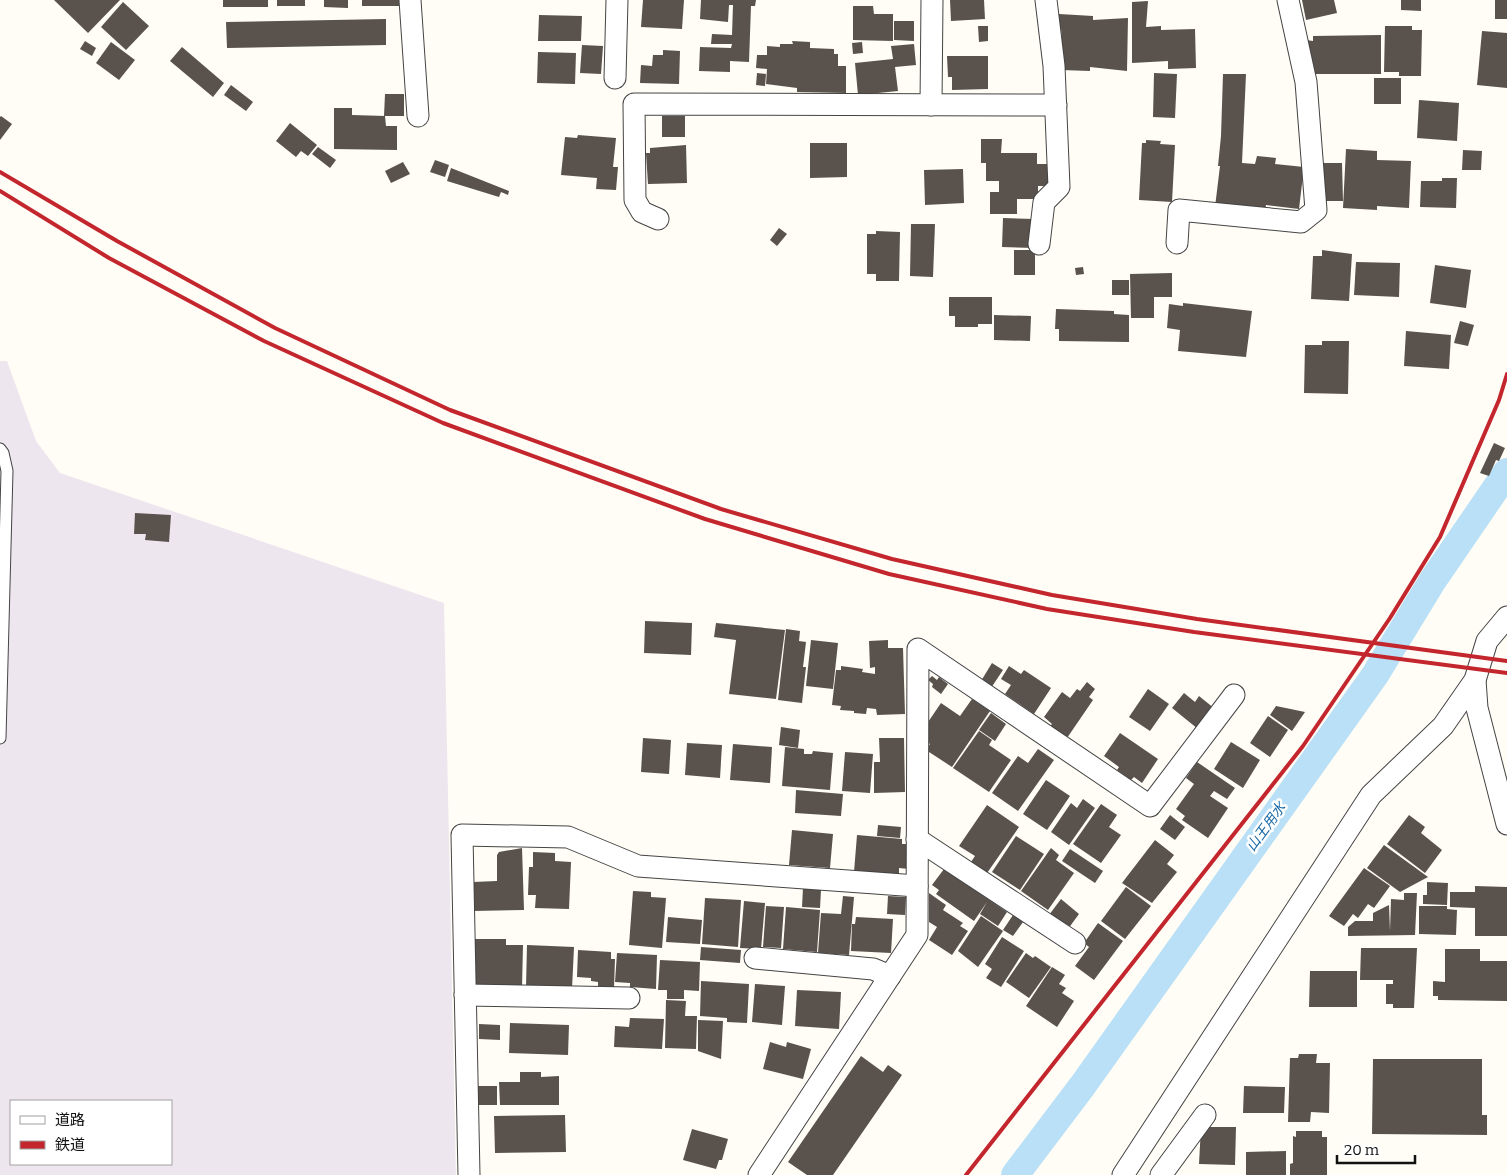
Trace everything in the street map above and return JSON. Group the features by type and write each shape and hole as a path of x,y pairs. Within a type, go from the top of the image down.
{"street":[{"path":"410,0 418,116"},
{"path":"615,78 617,0"},
{"path":"931,105 932,0"},
{"path":"1039,244 1044,202 1059,187 1054,66 1046,0"},
{"path":"1177,243 1179,210 1301,222 1316,210 1306,82 1288,0"},
{"path":"658,220 642,212 635,200 634,104 1056,105"},
{"path":"1122,1175 1371,795 1443,726 1475,680 1487,641 1507,617"},
{"path":"759,1175 917,935 918,648 1150,806 1234,695"},
{"path":"1475,680 1476,708 1507,824"},
{"path":"469,1175 462,835 568,837 638,866 917,886"},
{"path":"917,838 1075,943"},
{"path":"755,958 873,969 890,976"},
{"path":"465,995 629,998"},
{"path":"1161,1175 1205,1115"}],"lane":[{"path":"0,449 3,453 7,471 0,738"}],"shaded area":[{"path":"0,361 7,361 36,441 60,473 444,603 456,1175 0,1175"}],"building":[{"path":"54,0 120,0 88,33"},
{"path":"223,0 268,0 268,7 223,7"},
{"path":"277,0 305,0 305,6 277,6"},
{"path":"324,0 348,0 348,8 324,7"},
{"path":"362,0 399,0 399,6 362,6"},
{"path":"643,0 684,0 682,29 641,27"},
{"path":"701,0 756,0 755,6 751,6 749,62 730,61 730,72 699,71 700,47 731,48 732,44 711,44 712,34 732,35 733,5 729,5 728,22 700,19"},
{"path":"950,0 984,0 985,19 951,21"},
{"path":"1302,0 1334,0 1337,13 1306,20"},
{"path":"1401,0 1421,0 1421,11 1401,10"},
{"path":"1495,0 1507,0 1507,19 1495,19"},
{"path":"1148,1 1146,27 1161,26 1161,30 1195,29 1196,68 1168,69 1168,61 1132,63 1132,2"},
{"path":"123,2 149,26 126,50 101,27"},
{"path":"853,6 873,6 874,14 893,14 893,41 853,40"},
{"path":"1059,14 1093,16 1093,20 1128,18 1127,71 1090,67 1090,71 1061,70 1062,43 1061,28 1058,27"},
{"path":"539,15 582,16 581,41 538,41"},
{"path":"386,19 386,45 227,48 226,22"},
{"path":"894,21 914,21 914,41 894,40"},
{"path":"978,26 988,26 988,41 979,42"},
{"path":"1385,26 1412,26 1412,30 1422,30 1421,76 1399,76 1399,72 1384,72"},
{"path":"1482,31 1507,33 1507,88 1477,85"},
{"path":"1381,35 1381,74 1313,74 1306,40 1313,41 1313,36"},
{"path":"85,41 96,48 92,56 80,49"},
{"path":"792,41 810,42 810,48 834,49 834,54 838,54 838,66 846,66 846,93 797,92 797,88 766,84 767,69 756,68 757,55 767,55 767,46 780,47 780,44 793,44"},
{"path":"111,42 135,60 119,80 96,63"},
{"path":"862,42 863,53 853,54 852,43"},
{"path":"914,44 916,65 895,67 898,91 858,95 855,63 893,59 891,46"},
{"path":"582,45 603,46 601,74 580,73"},
{"path":"182,47 224,83 213,97 170,61"},
{"path":"663,50 680,51 679,84 640,83 641,65 652,66 653,55 663,55"},
{"path":"538,52 576,53 575,84 537,83"},
{"path":"947,56 988,56 988,89 952,90 952,77 948,77"},
{"path":"757,73 766,74 765,86 756,85"},
{"path":"1154,73 1177,74 1175,118 1153,117"},
{"path":"1223,74 1246,74 1242,163 1255,164 1257,156 1276,158 1275,164 1304,167 1299,209 1266,205 1265,212 1215,207 1220,166 1218,166"},
{"path":"1374,78 1401,78 1401,104 1374,104"},
{"path":"231,85 253,102 246,111 224,95"},
{"path":"385,94 404,94 404,116 384,116"},
{"path":"1419,100 1459,103 1457,141 1417,138"},
{"path":"334,108 352,108 352,115 385,116 386,126 397,126 397,150 334,149"},
{"path":"662,116 685,116 685,137 662,137"},
{"path":"0,117 12,124 0,140"},
{"path":"290,123 317,145 308,156 301,151 296,157 276,141"},
{"path":"578,135 616,138 613,167 618,167 616,190 596,189 597,178 561,175 565,137 577,138"},
{"path":"981,139 1002,139 1001,153 1037,153 1037,164 1048,164 1048,186 1038,186 1038,199 1017,199 1017,214 990,214 990,192 999,192 999,181 986,181 986,163 981,163"},
{"path":"1146,140 1161,141 1160,144 1175,145 1172,202 1139,200 1142,143 1146,143"},
{"path":"810,143 847,143 847,177 810,178"},
{"path":"686,145 687,183 648,184 646,153 650,153 650,148"},
{"path":"318,147 336,160 330,168 312,154"},
{"path":"1346,149 1377,151 1377,160 1411,161 1409,208 1377,206 1377,210 1343,208"},
{"path":"1463,150 1482,151 1481,170 1462,170"},
{"path":"435,160 449,165 445,177 430,172"},
{"path":"403,162 410,174 391,183 385,171"},
{"path":"1322,163 1342,163 1343,201 1322,201"},
{"path":"451,168 509,191 508,195 501,192 499,197 447,181"},
{"path":"963,169 964,203 925,205 924,170"},
{"path":"1442,178 1457,178 1456,208 1420,207 1421,181 1442,181"},
{"path":"1003,218 1035,219 1035,248 1002,247"},
{"path":"911,224 935,224 933,277 910,276"},
{"path":"779,228 787,234 777,246 770,240"},
{"path":"876,231 900,232 899,281 876,281 876,274 867,274 867,234 876,234"},
{"path":"1014,250 1035,250 1035,275 1014,275"},
{"path":"1322,250 1352,254 1349,301 1311,299 1313,256 1322,256"},
{"path":"1356,262 1400,263 1399,297 1354,295"},
{"path":"1435,265 1471,270 1466,308 1430,303"},
{"path":"1083,267 1084,274 1076,275 1075,268"},
{"path":"1172,273 1172,297 1154,297 1154,318 1131,318 1130,274"},
{"path":"1112,280 1129,280 1129,295 1112,295"},
{"path":"949,297 992,297 992,324 978,324 978,327 955,327 955,316 949,316"},
{"path":"1183,303 1252,311 1246,357 1178,351 1180,330 1167,328 1169,304 1183,306"},
{"path":"1056,309 1114,311 1114,314 1129,315 1129,342 1059,341 1059,329 1055,329"},
{"path":"994,315 1031,316 1030,341 994,340"},
{"path":"1460,321 1474,325 1468,346 1454,343"},
{"path":"1406,331 1451,335 1449,369 1404,366"},
{"path":"1322,341 1349,341 1348,394 1304,393 1305,345 1322,345"},
{"path":"1494,443 1505,448 1499,461 1496,460 1489,476 1480,473"},
{"path":"135,513 171,515 169,542 145,540 146,534 134,534"},
{"path":"645,621 692,623 691,655 644,653"},
{"path":"716,623 785,630 776,699 729,694 736,640 714,637"},
{"path":"786,629 800,631 799,641 806,642 803,667 806,667 802,703 778,700"},
{"path":"811,640 838,643 833,689 806,686"},
{"path":"888,640 888,648 903,648 905,714 877,715 876,709 867,708 866,714 854,713 854,711 840,710 841,706 832,705 836,670 841,670 841,666 863,669 862,672 875,674 875,667 870,668 869,641"},
{"path":"992,663 1003,670 991,688 981,681"},
{"path":"1009,666 1021,674 1024,670 1051,688 1034,714 1005,694 1011,685 1001,679"},
{"path":"932,676 937,680 939,677 948,684 941,694 932,687 933,684 928,680"},
{"path":"1087,682 1095,689 1089,697 1093,700 1067,738 1050,726 1052,724 1044,717 1062,692 1070,698 1077,689 1080,691"},
{"path":"1148,689 1169,704 1150,731 1129,717"},
{"path":"1184,693 1195,702 1199,696 1215,709 1198,729 1172,708"},
{"path":"972,699 990,711 952,767 926,750 930,744 924,739 929,731 924,728 941,703 960,716"},
{"path":"1276,706 1305,712 1292,731 1270,715"},
{"path":"991,713 1006,724 995,741 979,730"},
{"path":"1268,716 1288,730 1270,757 1250,743"},
{"path":"781,727 800,730 798,748 779,745"},
{"path":"979,731 992,740 989,745 1011,760 989,792 953,768"},
{"path":"1120,733 1158,759 1142,783 1134,777 1131,780 1117,770 1119,767 1104,756"},
{"path":"643,738 671,740 669,774 641,772"},
{"path":"879,738 904,738 905,792 874,793 874,762 880,762"},
{"path":"1231,742 1260,760 1243,788 1214,769"},
{"path":"687,743 722,745 720,778 685,775"},
{"path":"733,744 772,747 770,783 730,780"},
{"path":"785,747 804,749 804,754 812,754 813,751 833,753 830,790 782,786"},
{"path":"1038,749 1054,760 1018,811 992,793 1018,756 1028,763"},
{"path":"845,752 873,754 870,793 842,791"},
{"path":"1197,762 1235,788 1227,799 1214,791 1210,796 1228,808 1208,838 1182,820 1185,816 1176,809 1194,784 1186,778"},
{"path":"1046,780 1070,796 1047,830 1023,814"},
{"path":"796,790 843,794 841,816 795,813"},
{"path":"1083,799 1095,808 1069,845 1051,832 1071,803 1077,808"},
{"path":"1101,804 1117,815 1109,827 1121,835 1101,863 1073,844"},
{"path":"987,805 1019,827 985,876 969,865 975,856 959,846"},
{"path":"1170,815 1185,827 1175,840 1160,829"},
{"path":"1409,815 1425,827 1421,833 1442,850 1425,873 1387,844"},
{"path":"878,825 901,827 900,838 877,836"},
{"path":"792,830 833,834 830,868 789,865"},
{"path":"857,835 902,839 902,844 907,844 909,869 899,868 899,876 854,872"},
{"path":"1016,836 1044,854 1020,890 992,872"},
{"path":"1155,840 1174,855 1167,864 1177,872 1152,903 1122,883"},
{"path":"1384,845 1428,877 1400,892 1367,868"},
{"path":"522,848 524,910 473,911 473,882 497,881 497,855 499,852"},
{"path":"1051,848 1059,855 1056,860 1074,873 1048,910 1021,891"},
{"path":"1070,849 1103,871 1095,883 1062,861"},
{"path":"533,852 555,853 555,861 571,862 569,909 535,908 536,895 528,895 529,867 533,867"},
{"path":"1364,868 1390,886 1374,908 1368,904 1358,918 1353,914 1344,926 1329,916"},
{"path":"944,869 1007,912 998,926 980,914 987,902 974,921 936,894 939,890 932,885"},
{"path":"1427,882 1448,883 1447,905 1423,904 1423,895 1427,895"},
{"path":"1475,886 1507,887 1507,936 1475,936 1475,908 1450,907 1450,892 1475,892"},
{"path":"1126,887 1151,906 1125,939 1101,921"},
{"path":"803,888 821,890 820,908 802,907"},
{"path":"633,891 651,892 651,897 666,898 662,948 629,945"},
{"path":"929,893 946,905 943,910 963,923 960,926 968,931 952,955 929,940 937,927 929,922"},
{"path":"1404,893 1417,893 1415,935 1348,936 1348,927 1355,921 1373,921 1373,913 1389,905 1390,931 1391,899 1404,900"},
{"path":"843,896 854,897 849,955 818,953 821,913 841,914"},
{"path":"888,896 906,897 905,915 887,914"},
{"path":"705,898 741,900 738,947 702,944"},
{"path":"1061,899 1079,914 1068,929 1049,915"},
{"path":"744,901 765,903 761,949 740,948"},
{"path":"766,906 784,907 781,948 763,947"},
{"path":"1419,906 1447,906 1447,909 1457,910 1456,935 1419,934"},
{"path":"786,907 820,910 817,952 783,949"},
{"path":"1013,915 1023,922 1013,936 1003,930"},
{"path":"981,916 1003,931 978,967 958,951"},
{"path":"668,917 702,920 700,944 666,942"},
{"path":"856,917 893,919 891,953 851,951 852,924 855,924"},
{"path":"1098,923 1123,941 1094,980 1075,966 1089,947 1084,943"},
{"path":"1002,937 1024,951 1001,987 986,978 992,969 985,964"},
{"path":"474,939 506,939 506,945 523,945 522,988 471,986"},
{"path":"527,945 574,947 572,989 526,987"},
{"path":"701,947 741,950 740,963 700,960"},
{"path":"1361,948 1417,948 1414,1008 1393,1008 1393,1004 1386,1004 1386,984 1393,984 1393,980 1360,980"},
{"path":"1445,949 1480,949 1480,961 1507,961 1507,1001 1438,1000 1438,996 1433,996 1433,981 1445,982"},
{"path":"578,950 611,952 611,959 615,959 614,988 598,987 598,982 591,981 591,978 577,977"},
{"path":"617,953 657,955 656,989 630,987 630,983 615,982"},
{"path":"1026,953 1033,958 1035,956 1051,967 1029,998 1006,982"},
{"path":"660,960 700,962 699,991 684,990 684,999 667,999 667,990 658,990"},
{"path":"1052,967 1065,975 1059,984 1066,988 1062,993 1074,1001 1057,1027 1026,1006"},
{"path":"1310,971 1357,971 1357,1007 1309,1007"},
{"path":"701,981 749,984 747,1023 727,1022 727,1018 700,1016"},
{"path":"755,984 785,986 782,1025 752,1022"},
{"path":"797,990 841,992 839,1029 795,1026"},
{"path":"666,1000 686,1001 685,1016 697,1016 696,1049 665,1048"},
{"path":"630,1018 664,1019 662,1049 614,1047 615,1026 629,1027"},
{"path":"698,1020 723,1021 721,1059 698,1051"},
{"path":"510,1023 569,1025 568,1055 509,1053"},
{"path":"479,1024 500,1025 500,1040 479,1039"},
{"path":"770,1042 786,1047 787,1042 811,1049 803,1079 763,1069"},
{"path":"1299,1054 1317,1054 1316,1063 1330,1063 1329,1113 1311,1112 1310,1122 1288,1122 1290,1058 1298,1058"},
{"path":"861,1056 883,1072 888,1065 902,1075 833,1175 807,1175 788,1162"},
{"path":"1373,1059 1482,1059 1482,1115 1487,1115 1487,1135 1372,1134"},
{"path":"520,1072 541,1072 541,1077 559,1076 559,1105 500,1105 499,1082 520,1082"},
{"path":"477,1086 497,1086 497,1105 477,1105"},
{"path":"1244,1086 1285,1087 1284,1113 1243,1113"},
{"path":"565,1115 566,1152 495,1153 494,1116"},
{"path":"1201,1127 1236,1127 1235,1165 1199,1164"},
{"path":"692,1129 728,1139 722,1160 719,1160 716,1169 683,1160"},
{"path":"1296,1131 1322,1131 1322,1137 1327,1137 1327,1175 1290,1175 1290,1164 1293,1163 1293,1136 1296,1137"},
{"path":"1286,1151 1286,1175 1246,1175 1246,1152"}],"waterway":[{"name":"山王用水","path":"1015,1175 1083,1085 1375,675 1433,580 1507,472"}],"railway":[{"path":"0,172 117,241 275,328 450,410 721,509 892,559 1052,595 1197,619 1507,661"},
{"path":"0,191 109,258 264,341 443,423 705,519 889,574 1047,609 1194,632 1507,673"},
{"path":"966,1175 1303,746 1390,618 1440,537 1499,400 1507,374"}]}
